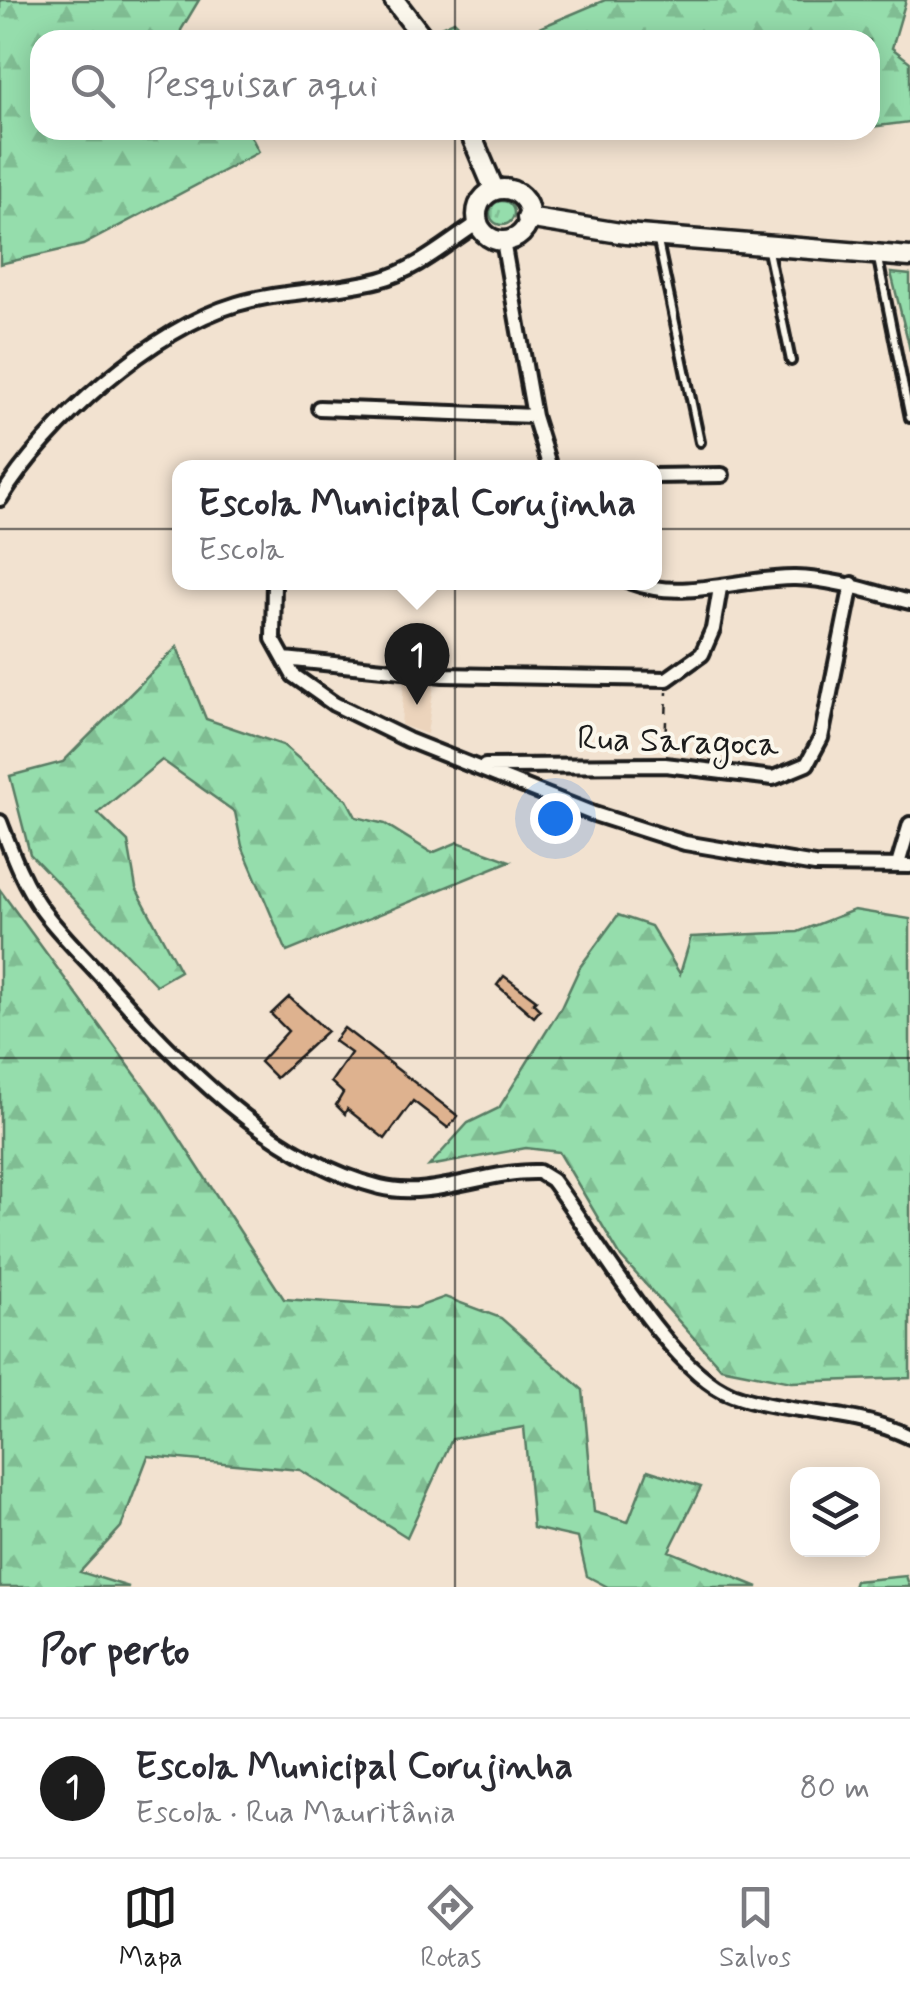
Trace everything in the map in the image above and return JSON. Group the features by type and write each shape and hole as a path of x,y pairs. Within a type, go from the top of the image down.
{"street":[{"path":"394,0 417,30"},
{"path":"473,140 494,190"},
{"path":"509,189 521,196 528,207 527,218 523,232 503,241 489,237 478,224 478,205 494,190 509,189"},
{"path":"527,218 656,236 910,257"},
{"path":"0,499 39,444 116,375 196,322 249,301 401,273 478,224"},
{"path":"503,241 534,416 548,460"},
{"path":"319,408 534,416"},
{"path":"662,476 722,475"},
{"path":"662,584 720,588 780,578 852,584 910,602"},
{"name":"Rua Saragoca","path":"477,766 665,765 773,778 807,764 821,738 852,584"},
{"path":"284,659 443,675 667,680 702,654 713,629 720,588"},
{"path":"274,590 273,639 293,676 334,704 594,814 684,843 815,865 904,865 910,824"},
{"path":"0,822 18,870 42,910 170,1053 237,1112 342,1174 380,1187 405,1191 538,1172 552,1180 625,1284 707,1381 760,1403 828,1412 910,1438"}],"lane":[{"path":"656,236 700,442"},
{"path":"767,244 791,361"},
{"path":"877,253 910,418"}],"path":[{"path":"665,765 667,680"}],"shaded area":[{"path":"404,681 434,685 427,734 401,725"}],"green space":[{"path":"0,0 199,0 181,30 30,30 30,140 253,140 259,152 83,245 0,264"},
{"path":"605,0 906,0 892,48 910,62 910,122 880,126 880,30 534,30"},
{"path":"454,21 463,30 434,30"},
{"path":"502,201 514,213 502,225 490,213"},
{"path":"891,273 910,275 910,351 908,341"},
{"path":"177,647 206,719 283,745 347,800 356,817 385,824 432,853 458,842 510,861 287,952 242,846 235,812 162,760 98,813 128,842 136,888 180,971 156,985 30,854 10,776 63,762"},
{"path":"0,890 159,1107 284,1299 415,1308 445,1297 501,1318 583,1390 594,1512 628,1522 648,1470 701,1487 669,1551 758,1587 608,1587 587,1576 578,1538 533,1528 524,1427 452,1439 407,1537 300,1470 148,1456 121,1527 80,1572 129,1587 0,1587"},
{"path":"854,910 910,919 910,1378 791,1382 721,1368 621,1257 559,1152 526,1148 429,1166 468,1123 499,1108 561,1008 580,967 618,915 651,926 680,974 691,937 798,932"},
{"path":"906,1576 910,1587 853,1587 855,1581"}],"building":[{"path":"504,976 536,1000 533,1003 540,1010 534,1017 497,985"},
{"path":"289,997 327,1031 276,1078 260,1062 288,1031 271,1014"},
{"path":"344,1028 458,1116 448,1128 413,1101 385,1139 347,1109 345,1114 336,1105 343,1093 331,1082 351,1053 334,1041"}],"place":[{"name":"Escola Municipal Corujinha","path":"417,705"}]}
